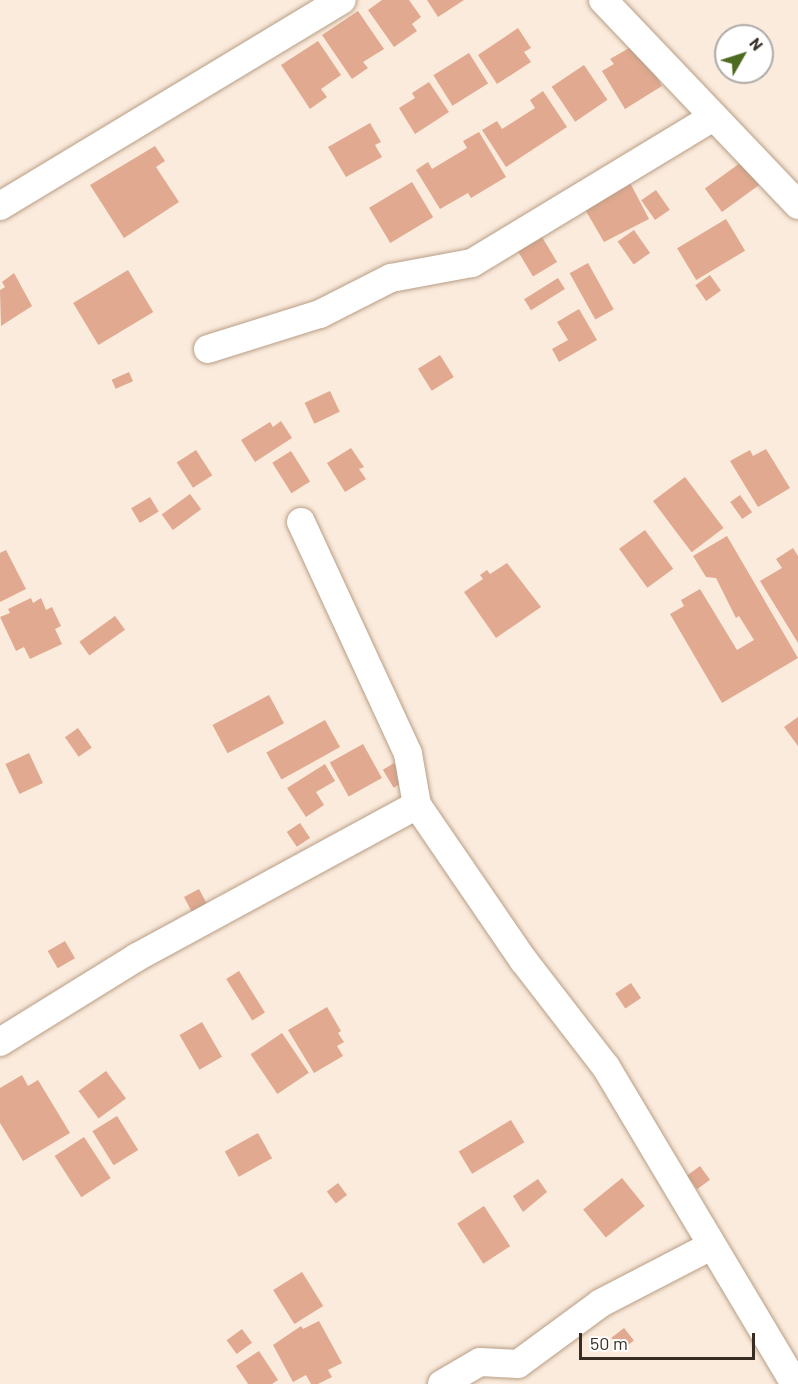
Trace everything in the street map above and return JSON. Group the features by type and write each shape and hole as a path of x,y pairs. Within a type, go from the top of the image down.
{"street":[{"path":"0,206 342,0"},
{"path":"603,0 798,205"},
{"path":"208,349 320,314 391,278 472,263 713,117"},
{"path":"302,522 408,754 417,805 524,961 606,1067 795,1384"},
{"path":"0,1042 137,957 417,805"},
{"path":"442,1384 480,1362 518,1364 601,1303 711,1246"}],"building":[{"path":"382,0 409,0 421,17 412,24 417,31 394,47 368,10"},
{"path":"427,0 464,0 438,17"},
{"path":"358,11 384,49 363,62 368,68 352,79 322,35"},
{"path":"518,28 531,48 524,52 531,62 497,84 478,55"},
{"path":"318,41 341,75 321,89 327,97 310,109 281,65"},
{"path":"636,44 662,86 625,109 602,71 614,64 610,59"},
{"path":"469,53 488,84 452,106 433,75"},
{"path":"584,65 607,100 575,122 552,87"},
{"path":"429,82 449,112 415,134 399,108 415,98 412,93"},
{"path":"543,91 567,127 506,167 482,130 497,121 502,129 535,108 530,100"},
{"path":"370,123 381,142 375,145 382,157 346,177 328,147"},
{"path":"479,132 506,177 471,198 468,193 440,209 416,170 428,162 432,169 467,148 463,141"},
{"path":"155,146 165,161 156,167 179,202 124,238 90,185"},
{"path":"747,158 764,181 722,212 705,189"},
{"path":"627,177 649,219 604,242 583,206"},
{"path":"412,182 433,217 390,243 369,208"},
{"path":"656,190 670,210 655,220 641,200"},
{"path":"726,219 745,251 696,280 677,248"},
{"path":"634,230 650,253 634,264 618,241"},
{"path":"539,232 557,262 533,276 515,246"},
{"path":"588,263 614,309 595,320 570,273"},
{"path":"128,270 153,312 98,345 73,303"},
{"path":"14,273 32,306 1,326 0,290 5,287 2,282"},
{"path":"710,275 721,291 706,301 695,285"},
{"path":"558,278 565,289 531,310 524,299"},
{"path":"579,309 597,340 559,362 552,349 568,340 557,322"},
{"path":"440,355 454,377 432,391 418,369"},
{"path":"129,372 133,381 116,389 112,380"},
{"path":"330,391 340,412 314,424 305,403"},
{"path":"281,421 292,438 255,462 241,440 270,422 273,427"},
{"path":"351,448 364,467 359,469 366,479 345,492 327,463"},
{"path":"766,449 790,488 758,507 730,461 750,450 753,456"},
{"path":"196,450 212,475 193,488 177,463"},
{"path":"291,451 310,482 291,493 272,463"},
{"path":"685,477 724,528 692,552 653,501"},
{"path":"190,494 201,509 173,530 162,515"},
{"path":"740,495 752,512 742,519 730,502"},
{"path":"150,497 159,512 140,523 131,508"},
{"path":"645,530 673,569 647,588 619,549"},
{"path":"727,536 798,658 722,703 670,614 684,606 681,600 700,589 737,650 754,640 739,616 736,618 716,578 706,577 693,556"},
{"path":"793,548 798,556 798,643 760,581 782,568 776,559"},
{"path":"6,550 26,589 0,602 0,553"},
{"path":"507,563 541,607 496,638 464,592 483,579 480,575 487,570 490,574"},
{"path":"31,598 33,603 41,598 46,610 52,607 61,626 55,629 62,644 30,659 24,647 16,651 0,617 10,613 8,609"},
{"path":"115,616 125,630 89,656 79,642"},
{"path":"269,695 284,723 228,753 212,725"},
{"path":"798,717 798,746 784,727"},
{"path":"325,720 340,747 281,780 266,752"},
{"path":"78,728 92,748 79,757 65,737"},
{"path":"363,744 382,778 349,797 330,762"},
{"path":"29,753 43,783 19,794 5,764"},
{"path":"394,763 405,781 394,788 383,770"},
{"path":"325,764 335,781 316,792 324,805 306,817 287,788"},
{"path":"300,823 310,838 297,847 287,832"},
{"path":"199,889 208,906 193,914 184,897"},
{"path":"65,941 75,958 58,968 48,951"},
{"path":"239,971 265,1013 252,1021 226,979"},
{"path":"631,983 641,998 625,1009 615,994"},
{"path":"327,1007 341,1031 338,1033 344,1042 337,1046 343,1056 314,1073 288,1030"},
{"path":"202,1022 222,1057 199,1070 179,1035"},
{"path":"282,1033 309,1073 277,1094 250,1054"},
{"path":"106,1071 126,1099 98,1118 78,1091"},
{"path":"22,1075 28,1086 38,1080 70,1133 23,1161 0,1123 0,1088"},
{"path":"117,1116 138,1150 114,1165 92,1131"},
{"path":"511,1120 524,1142 472,1174 459,1151"},
{"path":"258,1133 272,1158 239,1177 225,1151"},
{"path":"84,1137 111,1178 81,1197 55,1156"},
{"path":"700,1166 710,1180 697,1189 687,1175"},
{"path":"622,1178 645,1206 606,1237 583,1209"},
{"path":"538,1179 547,1192 523,1212 513,1196"},
{"path":"338,1183 347,1195 336,1203 327,1191"},
{"path":"484,1206 510,1246 483,1264 457,1223"},
{"path":"302,1272 323,1306 294,1324 273,1290"},
{"path":"319,1321 342,1363 328,1370 332,1377 318,1384 311,1384 306,1375 293,1382 273,1345 301,1326 303,1329"},
{"path":"624,1328 634,1341 621,1350 611,1338"},
{"path":"242,1329 252,1343 237,1354 227,1340"},
{"path":"259,1351 278,1380 272,1384 248,1384 236,1366"}]}
